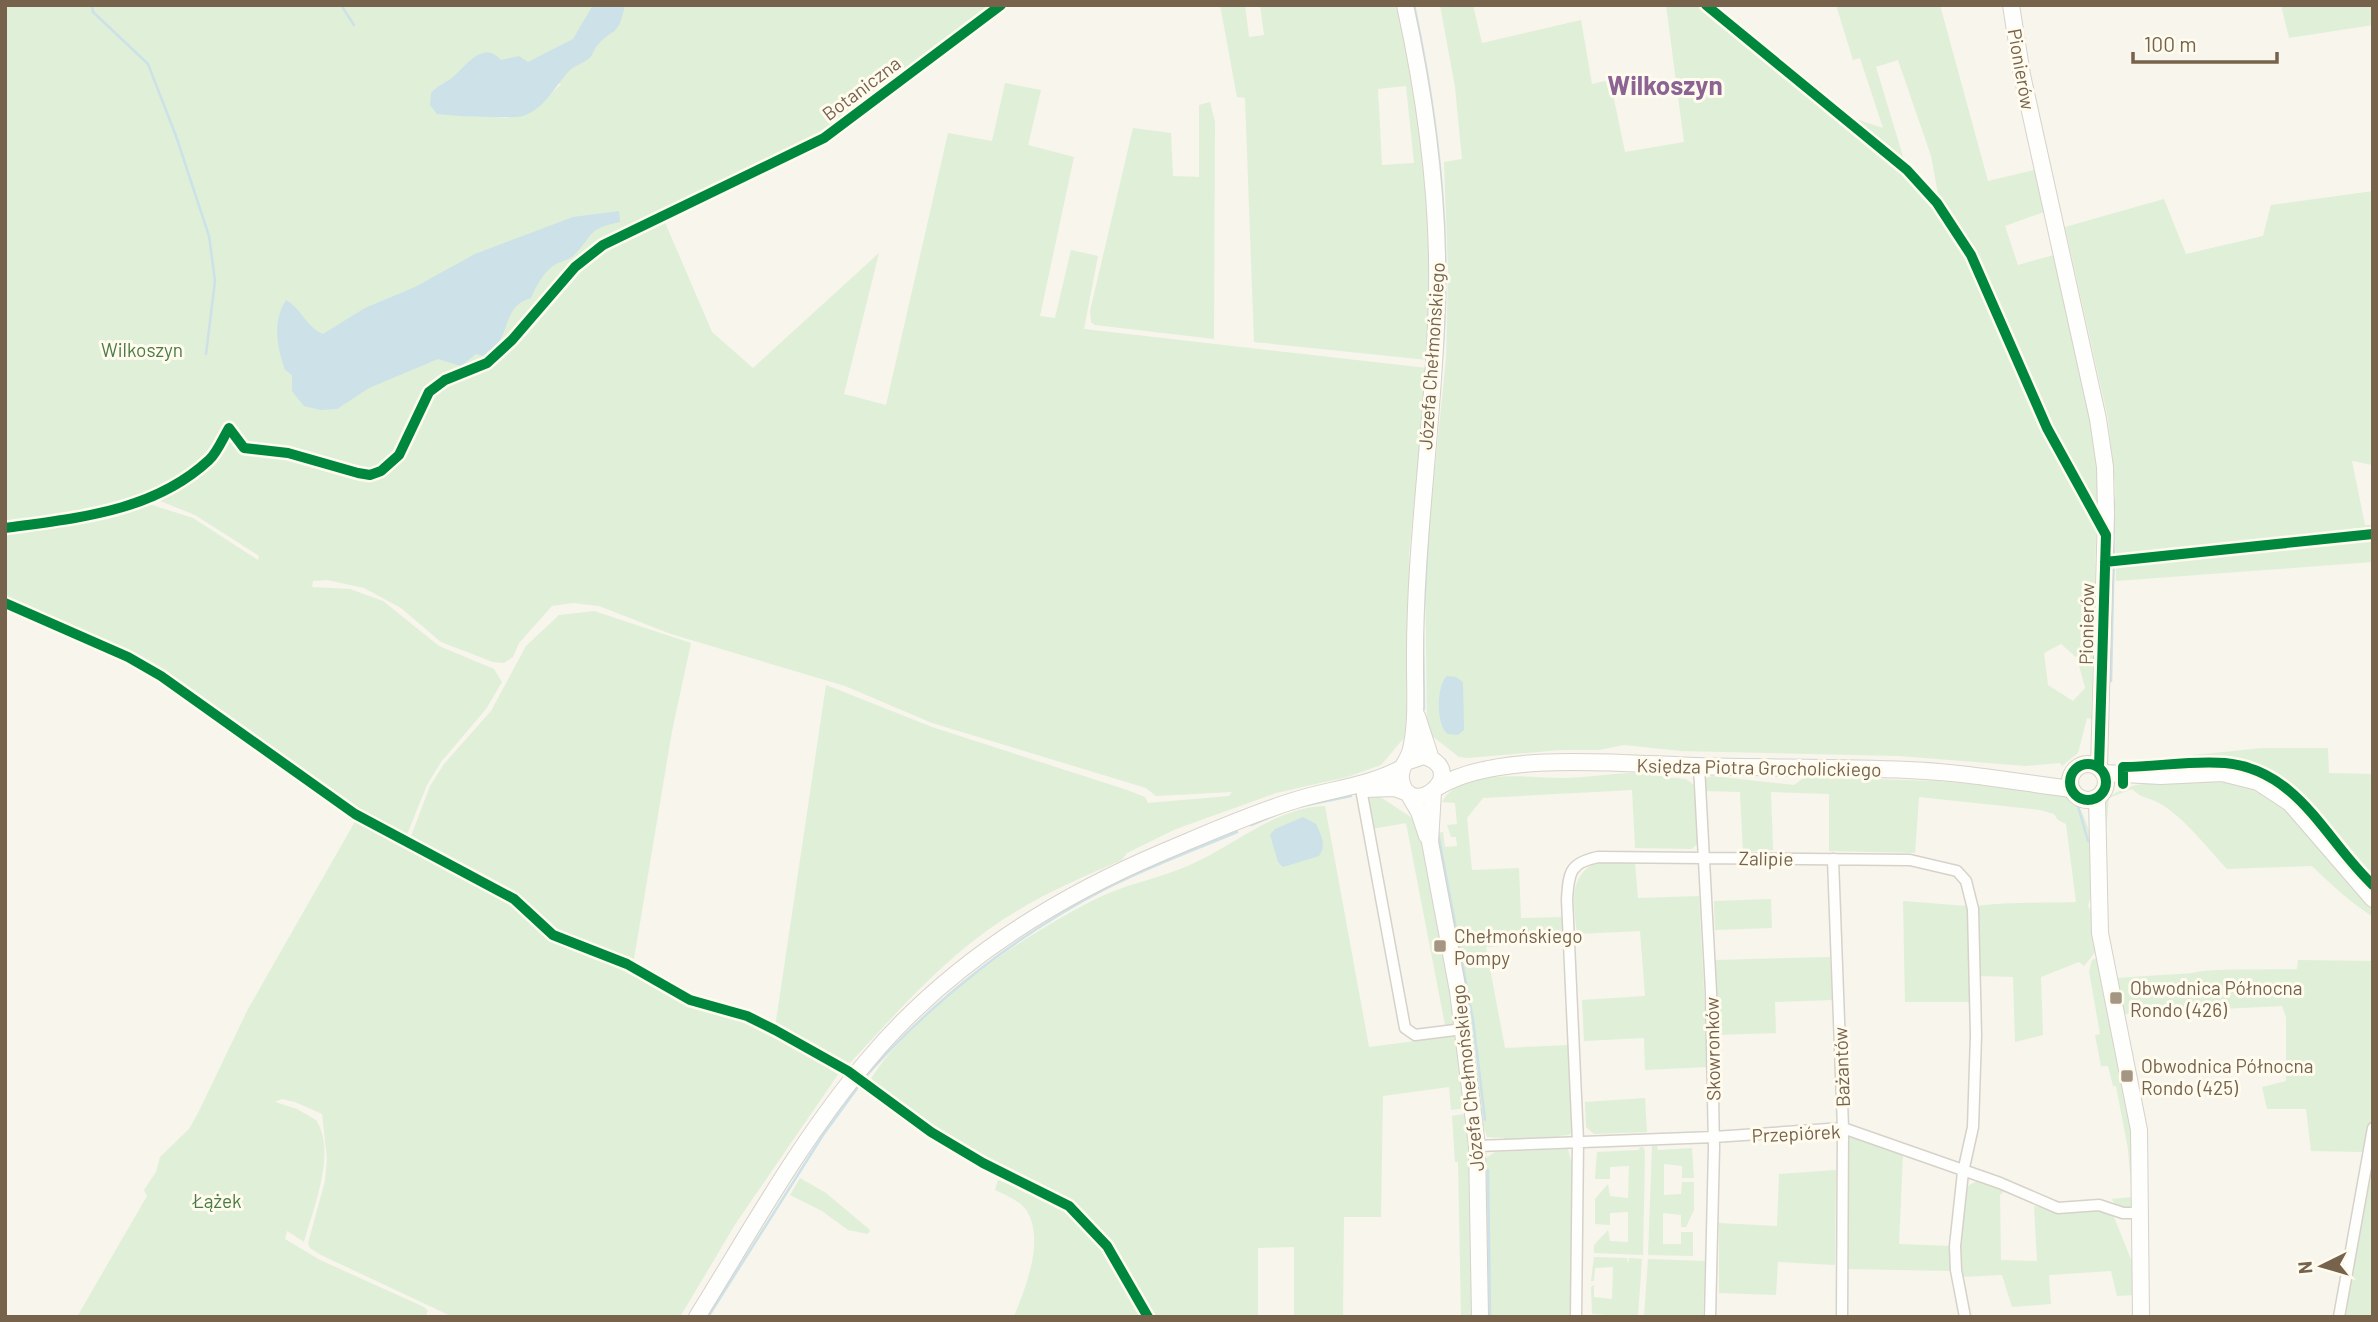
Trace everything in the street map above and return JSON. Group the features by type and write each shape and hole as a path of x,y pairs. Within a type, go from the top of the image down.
{"street":[{"name":"Botaniczna","path":"732,182 824,138 1001,5"},
{"name":"Józefa Chełmońskiego","path":"1404,765 1411,750 1416,710 1416,570 1436,323 1437,239 1429,135 1405,5"},
{"path":"1706,5 1817,95"},
{"name":"Pionierów","path":"2011,5 2021,75 2098,419 2105,467 2104,664 2100,713 2089,782"},
{"name":"Józefa Chełmońskiego","path":"1416,710 1434,761"},
{"path":"697,1317 809,1138 844,1089 896,1029 950,978 1028,921 1098,881 1260,812 1302,798 1354,789 1395,788 1421,797 1436,790 1441,775 1434,761 1417,756 1354,789"},
{"name":"Księdza Piotra Grocholickiego","path":"1434,761 1455,768 1494,769 1555,763 1699,774 1909,770 2024,780 2089,782 2222,773 2246,777 2268,787 2297,810 2348,874 2373,899"},
{"path":"1404,765 1401,781 1408,793"},
{"name":"Księdza Piotra Grocholickiego","path":"1436,790 1494,769"},
{"name":"Skowronków","path":"1699,774 1711,992 1714,1137 1710,1317"},
{"path":"2089,782 2097,844 2098,916 2102,950 2139,1130 2141,1317"},
{"path":"1354,789 1405,1028 1415,1035 1464,1029"},
{"name":"Józefa Chełmońskiego","path":"1430,842 1436,790"},
{"name":"Józefa Chełmońskiego","path":"1408,793 1430,842 1464,1029 1477,1146 1480,1317"},
{"name":"Zalipie","path":"1576,1317 1578,1141 1567,899 1569,874 1581,861 1598,857 1910,860 1938,864 1957,871 1966,881 1973,909 1976,1035 1973,1127 1963,1172 1956,1234 1956,1270 1965,1317"},
{"name":"Bażantów","path":"1833,859 1843,1128 1842,1317"},
{"name":"Przepiórek","path":"1477,1146 1714,1137 1843,1128 2000,1183 2058,1208 2099,1205 2123,1213 2141,1213"},
{"path":"2339,1317 2372,1133"}],"green space":[{"path":"5,5 995,5 822,135 657,216 664,220 712,332 753,368 879,253 844,394 886,405 948,133 992,141 1005,83 1041,90 1028,145 1074,157 1040,316 1055,318 1071,250 1098,256 1084,329 1427,368 1409,555 1409,695 1404,738 1381,765 1347,777 1276,793 1176,829 1127,853 1122,860 1028,904 991,928 947,963 849,1064 775,1028 826,685 932,727 1127,790 1145,797 1148,803 1229,796 1232,792 1156,796 1146,788 932,723 845,686 671,634 599,606 573,603 552,606 519,643 513,657 504,663 493,662 441,642 401,608 364,588 327,580 313,581 312,587 350,589 383,601 439,646 494,669 502,682 486,709 441,762 427,785 406,837 356,812 163,674 130,655 5,601","holes":["455,76 561,84 535,110 507,118 437,114 447,81","181,479 185,483 155,499 195,515 259,556 258,560 193,518 149,504 61,526 23,529 28,522 68,518 126,503"]},
{"path":"1220,5 1245,5 1249,37 1264,35 1260,5 1398,5 1419,106 1429,192 1431,264 1428,360 1254,342 1245,98 1237,97","holes":["1406,86 1414,163 1382,165 1378,89"]},
{"path":"1440,5 1473,5 1482,43 1581,20 1592,84 1610,80 1625,152 1684,142 1666,5 1697,5 1845,124 1856,119 1883,128 1860,58 1853,60 1836,5 1940,5 1988,181 2034,170 2044,212 2005,226 2018,265 2054,255 2089,405 2098,469 2091,715 2094,715 2093,719 2087,718 2078,753 2062,766 2060,763 2026,766 1899,756 1681,751 1624,745 1599,750 1561,750 1467,758 1459,757 1427,732 1425,565 1446,359 1448,269 1444,162 1462,159 1455,87","holes":["1898,60 1931,156 1939,199 1905,163 1876,67","2061,644 2077,658 2085,688 2073,701 2048,685 2044,653"]},
{"path":"2281,5 2373,5 2373,25 2289,38"},
{"path":"1210,102 1215,122 1214,339 1095,325 1091,322 1090,311 1133,128 1171,133 1173,176 1199,177 1199,105"},
{"path":"2373,191 2373,465 2352,461 2365,525 2373,525 2373,562 2116,581 2115,485 2108,419 2065,227 2164,199 2186,254 2263,236 2271,205"},
{"path":"594,611 691,643 672,731 633,965 554,933 515,897 410,839 430,786 444,764 491,711 526,646 559,615"},
{"path":"2262,748 2328,748 2329,773 2373,774 2373,883 2316,816 2278,781 2255,768 2227,762 2193,761 2193,755"},
{"path":"1632,773 1686,779 1694,785 1698,843 1692,849 1635,848 1632,790 1483,798 1467,818 1472,870 1519,868 1521,918 1562,917 1564,942 1486,947 1505,1048 1569,1045 1574,1130 1569,1135 1559,1136 1558,1139 1504,1141 1504,1138 1487,1137 1483,1125 1480,1125 1436,833 1443,832 1445,847 1457,846 1456,837 1451,837 1447,825 1457,824 1455,803 1442,802 1451,791 1465,783 1481,779 1517,776 1566,778"},
{"path":"1712,776 1794,785 1805,777 1939,781 2068,794 2084,817 2092,846 2093,878 2088,906 2093,915 2097,950 2084,966 2079,962 2041,977 2043,1035 2015,1042 2013,977 1978,976 1976,907 2007,903 2076,902 2066,824 2054,814 2040,810 1919,797 1915,853 1829,851 1829,794 1771,792 1773,850 1743,852 1740,792 1704,791 1706,778"},
{"path":"2234,780 2280,801 2373,906 2373,917 2341,893 2312,866 2227,869 2175,814 2132,789 2109,798 2105,841 2104,802 2114,793 2129,787 2164,781"},
{"path":"1379,796 1412,818 1414,823 1422,823 1455,1024 1445,1025 1406,823 1372,829 1367,798"},
{"path":"1325,806 1369,1047 1454,1036 1460,1040 1466,1108 1451,1110 1449,1087 1383,1096 1381,1217 1344,1217 1343,1317 1294,1317 1294,1247 1258,1248 1258,1317 1014,1317 1034,1251 1032,1223 1021,1204 995,1190 998,1180 1034,1194 1035,1188 948,1140 870,1080 890,1053 943,1000 1038,931 1111,892 1190,865 1272,820 1307,808"},
{"name":"Łążek","path":"357,818 405,840 479,881 523,911 543,928 539,931 626,966 689,1002 746,1019 791,1040 839,1073 736,1223 680,1317 453,1317 321,1255 310,1248 308,1243 325,1181 327,1159 322,1114 282,1099 275,1102 297,1109 316,1120 322,1133 324,1148 321,1181 304,1242 287,1231 285,1239 320,1260 424,1307 428,1311 425,1317 77,1317 147,1196 144,1190 156,1172 160,1157 189,1129 248,1009"},
{"path":"1597,862 1635,863 1638,898 1699,896 1708,1067 1645,1070 1644,1038 1584,1041 1582,1000 1645,996 1640,931 1577,934 1574,902 1577,884 1587,868"},
{"path":"1771,899 1772,928 1715,930 1714,901"},
{"path":"1903,901 1967,906 1971,1002 1905,1002"},
{"path":"1830,957 1832,1000 1775,1002 1776,1033 1717,1035 1715,960"},
{"path":"2097,958 2133,1129 2133,1207 2129,1210 2115,1205 2112,1199 2132,1197 2128,1149 2116,1086 2113,1086 2108,1066 2101,1066 2095,1035 2100,1034 2089,971 2092,960"},
{"path":"2298,960 2373,961 2373,1124 2364,1152 2311,1151 2306,1109 2267,1109 2262,1087 2286,1081 2286,1017 2282,1006 2123,1014 2116,978 2211,970 2297,969"},
{"path":"1645,1098 1647,1132 1594,1134 1586,1127 1585,1102"},
{"path":"1463,1114 1468,1118 1475,1317 1461,1317 1458,1162 1455,1162 1452,1116"},
{"path":"1848,1136 1903,1154 1899,1244 1951,1246 1951,1271 1846,1269"},
{"path":"2373,1143 2373,1317 2341,1317"},
{"path":"1652,1146 1657,1146 1658,1150 1692,1148 1694,1178 1682,1178 1682,1166 1664,1164 1664,1195 1681,1194 1682,1182 1694,1182 1694,1210 1686,1227 1681,1227 1681,1215 1663,1213 1663,1244 1681,1244 1681,1232 1693,1232 1693,1256 1648,1255"},
{"path":"1640,1147 1645,1151 1643,1255 1594,1253 1594,1245 1608,1230 1610,1241 1628,1242 1628,1212 1610,1213 1610,1225 1595,1224 1595,1199 1608,1184 1610,1196 1628,1198 1629,1166 1610,1167 1610,1179 1595,1179 1597,1152 1639,1150"},
{"path":"1568,1149 1574,1165 1572,1317 1485,1317 1486,1158 1495,1152"},
{"path":"1836,1170 1835,1265 1778,1262 1776,1295 1719,1293 1719,1223 1777,1226 1779,1174"},
{"path":"800,1178 826,1193 870,1230 868,1234 848,1230 822,1211 790,1195"},
{"path":"1975,1182 1992,1183 2005,1190 2000,1195 2001,1260 2037,1261 2034,1206 2112,1212 2134,1267 2135,1295 2117,1296 2111,1271 2049,1275 2051,1304 2012,1307 2002,1275 1963,1277 1959,1235 1966,1187"},
{"path":"1594,1257 1627,1258 1628,1264 1629,1258 1642,1259 1638,1317 1592,1314 1591,1287 1594,1285 1594,1297 1612,1299 1613,1267 1595,1268 1594,1281 1591,1281"},
{"path":"1648,1259 1705,1261 1703,1317 1644,1317"}],"shaded area":[{"path":"593,5 625,5 620,23 596,47 589,59 569,71 538,108 518,117 455,116 437,114 430,105 431,93 434,90 482,53 494,54 501,60 519,56 528,62 573,39"},
{"path":"619,211 620,222 601,227 591,234 573,256 549,269 531,298 514,308 500,341 484,356 476,354 461,366 438,359 369,388 337,409 321,410 304,406 292,391 292,375 285,370 277,334 279,317 286,300 312,327 323,334 365,308 415,287 475,254 573,217"},
{"path":"1447,676 1456,677 1463,682 1464,730 1458,735 1448,734 1441,723 1439,696"},
{"path":"1303,817 1316,824 1323,848 1319,856 1283,867 1278,862 1270,835 1275,829"}],"waterway":[{"path":"92,5 93,12 148,64 176,136 209,236 215,281 206,354"},
{"path":"341,5 354,25"},
{"path":"1414,5 1431,96 1442,187 1446,278 1441,370"},
{"path":"2114,500 2114,559"},
{"path":"1424,709 1423,626 1429,520"},
{"path":"2113,586 2114,561"},
{"path":"2111,681 2113,587"},
{"path":"1307,805 1351,796"},
{"path":"2066,796 2078,806 2088,841"},
{"path":"1251,825 1280,813"},
{"path":"867,1075 949,994 1043,925 1125,879 1237,832"},
{"path":"1438,833 1473,1020 1485,1120"},
{"path":"708,1317 823,1135 858,1087"},
{"path":"1488,1170 1490,1317"}],"cycle path":[{"path":"5,528 113,510 164,491 209,460 229,428 244,448 288,453 358,473 370,475 381,471 399,455 429,392 445,380 487,363 512,340 575,267 603,245 824,138 1001,5"},
{"path":"1706,5 1907,170 1937,203 1971,255 2047,428 2106,535 2099,767"},
{"path":"2105,562 2373,534"},
{"path":"5,603 128,657 161,676 355,814 514,899 553,935 627,964 690,1000 747,1016 775,1030 848,1071 931,1132 983,1163 1069,1206 1107,1246 1148,1317"},
{"path":"2123,784 2123,767 2212,762 2251,768 2292,793 2373,885"},
{"path":"2088,764 2101,769 2106,782 2101,795 2088,800 2075,795 2070,782 2075,769 2088,764"}],"place":[{"name":"Chełmońskiego Pompy","path":"1440,946"},
{"name":"Obwodnica Północna Rondo (426)","path":"2116,998"},
{"name":"Obwodnica Północna Rondo (425)","path":"2127,1076"}],"district":[{"name":"Wilkoszyn","path":"1665,84"}]}
